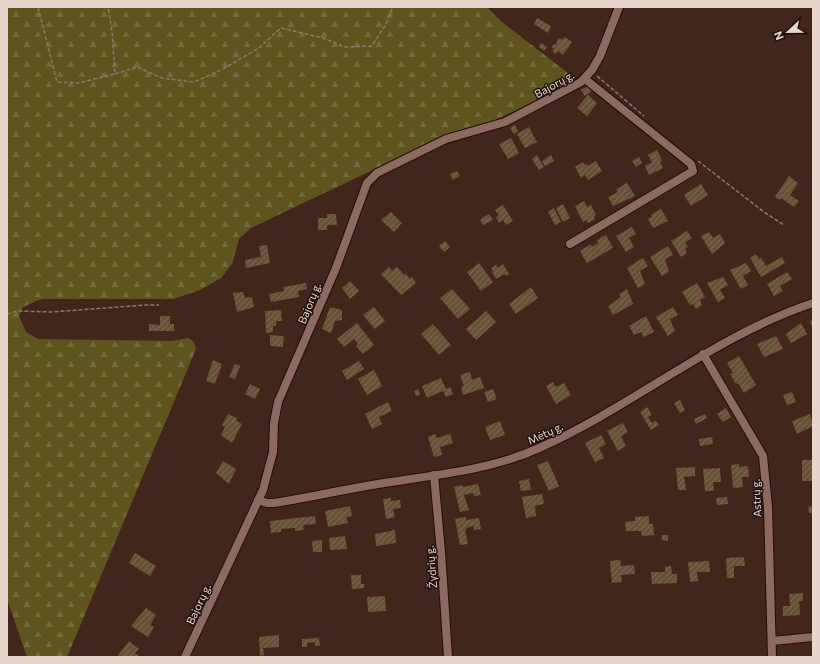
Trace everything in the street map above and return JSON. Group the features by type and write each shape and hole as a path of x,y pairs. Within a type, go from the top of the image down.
{"street":[{"path":"570,244 693,171 692,164 585,79 600,56 619,7"},
{"name":"Bajorų g.","path":"185,657 258,500 270,467 273,452 274,423 278,402 328,288 367,183 377,173 446,139 505,122 585,79"},
{"name":"Mėtų g.","path":"258,500 266,503 274,503 510,460 539,448 587,424 703,354 764,321 813,303"},
{"name":"Astrų g.","path":"703,354 763,456 768,507 772,657"},
{"name":"Žydrių g.","path":"434,475 448,657"},
{"path":"772,641 813,637"}],"path":[{"path":"38,7 56,82 78,83 137,67 162,78 194,82 221,70 259,48 281,28 323,38 345,47 372,46 386,24 393,7"},
{"path":"108,7 112,30 114,74"},
{"path":"7,314 17,312 52,312 145,305 159,306"}],"green space":[{"path":"7,7 487,7 503,23 577,80 494,121 446,135 251,228 239,239 232,264 221,278 200,290 174,299 41,299 23,307 19,316 26,332 38,339 172,341 188,338 194,342 196,349 67,657 27,657 7,599"}],"building":[{"path":"537,18 551,26 548,33 534,24"},
{"path":"565,37 572,42 563,55 558,51 556,54 552,51 554,49 552,47 554,44 556,45 558,38 562,40"},
{"path":"541,43 547,47 544,51 539,47"},
{"path":"588,86 593,90 585,96 581,90"},
{"path":"588,95 597,103 587,116 577,108"},
{"path":"515,125 518,131 514,134 510,128"},
{"path":"529,127 537,142 525,148 517,134"},
{"path":"511,138 519,153 508,159 499,144"},
{"path":"657,150 662,160 660,162 663,168 649,175 645,166 652,162 648,155"},
{"path":"537,155 544,167 539,170 532,159"},
{"path":"551,155 554,161 545,166 542,161"},
{"path":"639,157 642,163 636,167 632,161"},
{"path":"596,161 602,171 588,180 585,175 581,178 575,167 583,162 588,166"},
{"path":"457,171 460,176 453,180 450,174"},
{"path":"789,176 798,183 790,195 799,201 794,207 781,198 780,200 775,197"},
{"path":"627,183 635,196 613,206 608,197 618,192 616,189"},
{"path":"701,184 708,195 691,206 684,195"},
{"path":"584,201 587,207 591,205 596,215 594,216 595,219 588,223 586,220 583,222 575,206"},
{"path":"563,204 570,218 563,222 556,208"},
{"path":"503,205 513,221 506,225 503,220 499,223 496,217 499,216 495,210"},
{"path":"554,208 561,222 555,225 548,212"},
{"path":"661,209 668,221 653,228 648,219 652,217 651,215"},
{"path":"391,212 402,223 394,232 381,220"},
{"path":"327,214 336,214 337,225 327,225 327,230 318,230 318,218 327,218"},
{"path":"489,214 493,220 483,225 480,220"},
{"path":"632,227 636,234 629,238 634,247 626,252 616,236"},
{"path":"687,231 692,238 685,243 688,247 685,249 687,253 681,257 671,241"},
{"path":"709,232 713,238 720,234 725,243 712,254 701,236"},
{"path":"606,235 613,248 587,263 580,251 591,244 592,247 598,243 597,240"},
{"path":"445,241 450,247 444,252 439,246"},
{"path":"267,245 270,263 246,268 245,260 261,257 259,246"},
{"path":"668,246 673,255 665,259 669,272 662,276 650,257"},
{"path":"756,254 759,259 761,258 766,266 782,257 785,263 761,277 750,258"},
{"path":"643,258 648,266 640,271 645,284 638,288 627,268"},
{"path":"479,263 493,282 481,291 467,272"},
{"path":"746,263 751,271 743,276 748,285 741,289 730,270"},
{"path":"503,264 509,274 506,276 505,274 496,279 491,268 496,265 498,268"},
{"path":"389,267 392,271 397,267 410,279 412,277 416,283 401,295 381,274"},
{"path":"787,272 792,279 780,286 783,291 774,296 767,284"},
{"path":"723,277 728,285 720,290 725,298 718,302 707,283"},
{"path":"350,281 359,291 350,299 342,288"},
{"path":"306,283 307,289 298,291 299,297 271,302 269,294 284,291 283,287"},
{"path":"697,283 705,297 700,300 702,305 696,309 693,304 690,305 682,292"},
{"path":"531,287 538,298 516,314 509,304"},
{"path":"452,289 470,309 458,319 440,298"},
{"path":"627,289 633,304 613,315 608,306 621,297 619,294"},
{"path":"243,292 245,298 252,297 254,307 237,312 233,293"},
{"path":"330,307 342,310 342,320 335,321 331,333 322,329"},
{"path":"374,307 385,321 375,329 363,315"},
{"path":"673,307 678,315 670,319 675,331 668,336 656,317"},
{"path":"281,310 282,321 276,321 276,326 273,326 273,332 266,333 265,311"},
{"path":"486,311 496,322 476,340 466,329"},
{"path":"160,316 170,316 170,324 174,324 174,331 149,331 149,324 160,325"},
{"path":"646,316 654,332 644,337 641,332 634,335 629,326"},
{"path":"813,320 813,330 810,321"},
{"path":"357,323 374,345 363,354 356,346 358,344 354,339 344,347 337,339"},
{"path":"801,323 807,334 791,343 786,334"},
{"path":"433,324 451,345 439,355 421,334"},
{"path":"270,335 284,336 283,347 270,346"},
{"path":"776,336 783,349 764,357 757,344"},
{"path":"739,356 756,385 744,393 730,374 733,373 727,363"},
{"path":"213,360 222,364 215,384 206,381"},
{"path":"359,361 364,369 347,380 342,371"},
{"path":"235,364 240,366 235,379 229,377"},
{"path":"374,370 382,386 367,395 358,379"},
{"path":"470,372 472,380 480,377 484,388 463,395 461,387 464,386 460,375"},
{"path":"441,378 446,389 450,387 453,394 446,397 443,391 427,398 422,386"},
{"path":"553,382 556,387 564,383 571,395 556,404 546,386"},
{"path":"250,384 260,389 255,399 245,394"},
{"path":"418,389 420,395 416,396 414,391"},
{"path":"493,389 496,396 495,400 488,402 484,392"},
{"path":"792,392 796,402 787,405 783,395"},
{"path":"680,400 685,410 680,413 674,403"},
{"path":"388,402 392,411 379,417 382,424 372,429 365,414"},
{"path":"647,407 652,415 648,417 652,423 656,421 659,425 651,430 640,412"},
{"path":"726,408 731,417 723,422 717,414"},
{"path":"228,414 237,418 236,421 242,424 232,443 221,435 225,427 222,425"},
{"path":"705,414 707,418 696,424 694,419"},
{"path":"810,414 813,426 797,434 792,421"},
{"path":"500,421 505,435 490,440 485,427"},
{"path":"623,423 628,432 621,436 626,446 618,451 607,431"},
{"path":"435,434 437,438 450,434 453,443 440,447 442,455 434,457 428,437"},
{"path":"601,435 606,444 599,448 604,458 595,462 585,443"},
{"path":"712,437 713,444 700,446 699,439"},
{"path":"802,460 812,460 813,481 802,481"},
{"path":"223,461 236,469 229,484 216,473"},
{"path":"548,461 559,486 549,491 537,465"},
{"path":"739,464 739,467 748,466 749,477 742,477 743,487 733,488 731,465"},
{"path":"695,467 695,476 684,477 686,490 678,490 676,468"},
{"path":"720,468 721,482 713,482 714,491 705,491 703,469"},
{"path":"529,479 531,490 521,491 519,481"},
{"path":"478,484 481,495 474,496 473,493 464,495 469,510 460,512 454,487"},
{"path":"542,494 544,504 535,506 536,516 526,518 522,497"},
{"path":"727,497 728,504 717,505 716,498"},
{"path":"391,498 391,501 400,500 401,508 393,509 395,517 386,519 383,499"},
{"path":"350,506 352,516 346,517 348,523 328,527 325,511"},
{"path":"813,506 813,513 809,513 808,507"},
{"path":"315,516 316,524 303,525 304,530 295,531 295,528 281,529 281,532 271,533 270,521"},
{"path":"649,516 649,524 653,524 654,535 642,536 641,531 626,531 625,522 635,521 635,517"},
{"path":"466,517 466,520 479,518 481,529 474,530 474,526 468,527 465,530 468,544 460,545 455,519"},
{"path":"395,530 396,543 376,546 375,534"},
{"path":"662,535 668,535 668,541 662,540"},
{"path":"345,536 347,549 330,550 329,538"},
{"path":"322,540 322,552 313,552 312,541"},
{"path":"135,553 156,566 150,576 129,563"},
{"path":"744,557 745,566 734,566 734,578 727,578 726,558"},
{"path":"620,560 621,566 634,565 635,574 621,575 622,582 612,583 610,561"},
{"path":"709,561 710,572 697,572 698,581 690,582 688,562"},
{"path":"671,566 672,574 677,574 677,583 652,584 651,572 665,572 665,567"},
{"path":"351,575 361,575 361,584 364,584 364,588 352,589"},
{"path":"803,593 803,601 799,601 800,615 783,616 783,606 790,606 789,594"},
{"path":"385,596 386,611 368,612 367,597"},
{"path":"146,608 156,615 150,625 154,627 148,637 131,626"},
{"path":"279,635 279,647 263,648 264,655 260,656 259,637"},
{"path":"319,638 320,646 315,646 315,642 307,643 307,647 302,647 302,639"},
{"path":"129,641 139,649 135,653 140,657 121,657 118,655"}]}
